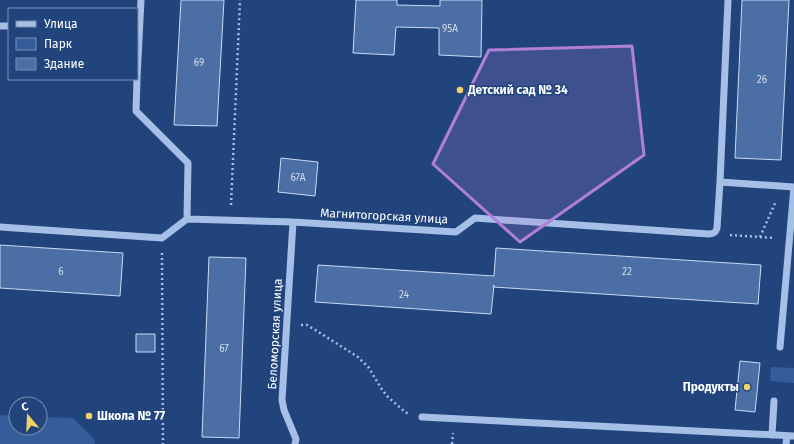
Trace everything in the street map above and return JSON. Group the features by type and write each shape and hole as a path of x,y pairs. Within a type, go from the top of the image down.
{"street":[{"path":"138,59 141,0"},
{"path":"713,234 717,228 720,182 728,0"},
{"path":"0,227 162,238 187,219 188,163 136,112 137,80"},
{"path":"720,182 794,187 780,347"},
{"name":"Магнитогорская улица","path":"187,219 293,222 456,232 475,218 713,234"},
{"name":"Беломорская улица","path":"293,222 282,400 284,410 296,439 295,444"},
{"path":"772,435 774,401"},
{"path":"422,417 790,436 786,444"}],"path":[{"path":"230,220 240,0"},
{"path":"760,237 782,186"},
{"path":"713,234 789,239"},
{"path":"162,238 163,444"},
{"path":"287,323 307,325 358,357 369,368 387,396 405,412 422,417"}],"highlighted area":[{"path":"632,46 644,155 520,242 433,164 489,50"}],"green space":[{"path":"771,367 794,368 794,383 770,381"},
{"path":"0,415 8,416 8,436 48,436 48,417 73,418 94,439 95,444 0,444"}],"building":[{"path":"181,0 224,0 217,126 174,125"},
{"path":"356,0 397,0 397,5 440,6 440,0 482,0 481,57 439,55 439,28 396,27 394,55 353,53"},
{"path":"742,0 789,0 781,160 735,158"},
{"path":"281,158 318,162 315,196 278,192"},
{"path":"0,245 123,253 120,296 0,288"},
{"path":"496,248 761,265 758,304 494,287 491,314 315,302 318,265 494,276"},
{"path":"209,257 246,258 239,438 202,437"},
{"path":"136,334 155,334 155,352 136,352"},
{"name":"Продукты","path":"740,361 760,363 755,412 735,410"}],"place":[{"name":"Детский сад № 34","path":"460,90"},
{"name":"Продукты","path":"747,387"},
{"name":"Школа № 77","path":"89,416"}]}
